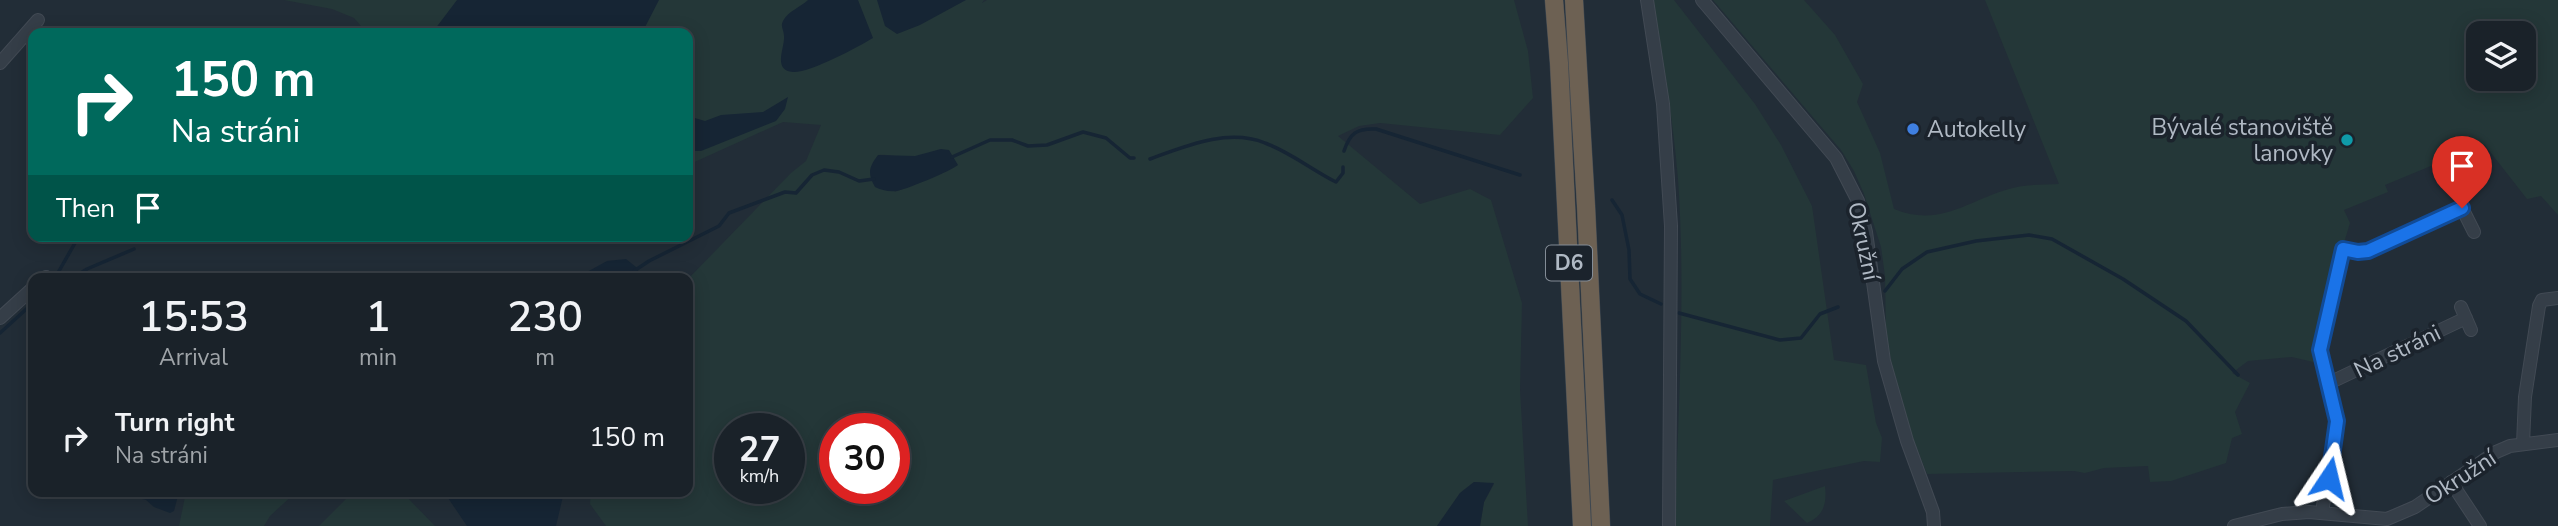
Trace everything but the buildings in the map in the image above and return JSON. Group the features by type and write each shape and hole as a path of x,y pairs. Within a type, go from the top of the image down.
{"highway":[{"name":"D6","path":"1554,0 1583,526"},
{"name":"D6","path":"1574,0 1601,526"}],"street":[{"path":"1647,0 1663,104 1671,226 1669,526"},
{"name":"Okružní","path":"1702,0 1836,158 1849,182 1866,232 1884,361 1907,441 1933,512 1934,526"},
{"path":"31,28 38,20"},
{"path":"0,63 28,31"},
{"name":"Na stráni","path":"2322,512 2337,421 2320,350 2343,249 2368,251 2462,208 2474,232"},
{"path":"0,318 28,293"},
{"name":"Okružní","path":"2523,444 2525,397 2539,306 2542,300 2558,298"},
{"name":"Na stráni","path":"2329,383 2466,318"},
{"name":"Okružní","path":"2241,525 2282,514 2322,512 2386,522 2415,507 2496,452 2558,437"},
{"path":"2451,482 2480,526"},
{"path":"2275,526 2282,514"}],"shaded area":[{"path":"284,0 984,0 982,3 987,0 1514,0 1528,51 1533,98 1500,135 1380,123 1359,126 1338,136 1420,204 1470,189 1491,200 1522,303 1520,390 1528,526 1480,526 1484,502 1494,484 1474,482 1460,493 1437,526 606,526 590,504 591,497 693,497 693,274 791,173 806,161 821,125 783,122 693,163 693,28 363,28 354,18 332,9","holes":["941,149 936,175 895,192 878,155 911,157"]},
{"path":"1653,0 1674,0 1755,104 1781,145 1812,206 1834,360 1866,365 1876,423 1882,438 1880,462 1864,461 1773,480 1770,526 1675,526 1681,352 1680,222 1673,134"},
{"path":"1713,0 1804,0 1835,35 1863,84 1857,102 1880,153 1894,209 1926,215 1954,210 2015,187 2059,184 1985,0 2558,0 2558,215 2541,196 2527,199 2484,144 2385,185 2388,192 2344,210 2350,223 2344,243 2341,243 2315,345 2316,360 2313,362 2292,357 2248,361 2232,373 2250,383 2235,412 2242,434 2232,438 2226,463 2171,481 2150,482 2148,466 2104,468 2085,473 1927,474 1910,431 1891,361 1886,334 1885,276 1881,247 1854,171 1841,150"},
{"path":"1825,486 1821,513 1807,523 1784,501"},
{"path":"185,497 291,497 270,516 264,526 179,526"},
{"path":"348,497 407,497 435,526 319,526"}],"water":[{"path":"457,0 659,0 645,28 436,28"},
{"path":"808,0 858,0 873,38 811,68 793,72 787,70 781,63 784,36 782,23 788,14"},
{"path":"877,0 966,0 897,34 885,26"},
{"path":"788,97 785,109 776,121 701,151 693,151 693,117 705,121 721,115 763,112"},
{"path":"941,149 949,150 958,165 900,190 888,191 875,187 870,170 878,155 915,156"},
{"path":"626,259 639,273 585,273 607,261"},
{"path":"1474,482 1494,483 1484,502 1480,526 1437,526 1460,493"},
{"path":"135,497 178,497 174,511 170,513 154,507 146,500"},
{"path":"447,497 563,497 556,526 467,526"}],"waterway":[{"path":"1344,151 1355,133 1364,129 1376,129 1520,175"},
{"path":"952,157 990,140 1012,140 1028,146 1047,145 1083,132 1106,138 1130,158 1134,158"},
{"path":"1150,159 1207,140 1236,137 1274,147 1336,182 1343,173 1343,167"},
{"path":"693,239 719,226 729,213 785,192 796,193 812,175 824,170 839,172 859,181 874,179"},
{"path":"1612,200 1622,215 1629,250 1630,279 1640,294 1661,304"},
{"path":"1885,291 1902,269 1927,252 1976,241 2029,235 2052,239 2123,279 2186,321 2238,375"},
{"path":"58,273 76,242"},
{"path":"634,271 687,242"},
{"path":"81,273 134,249"},
{"path":"1679,313 1780,340 1801,338 1820,314 1838,307"},
{"path":"0,333 28,308"}],"place":[{"name":"Autokelly","path":"1913,129"},
{"name":"Bývalé stanoviště lanovky","path":"2347,140"}],"route":[{"path":"2329,478 2337,421 2320,350 2343,249 2368,251 2462,208"}]}
